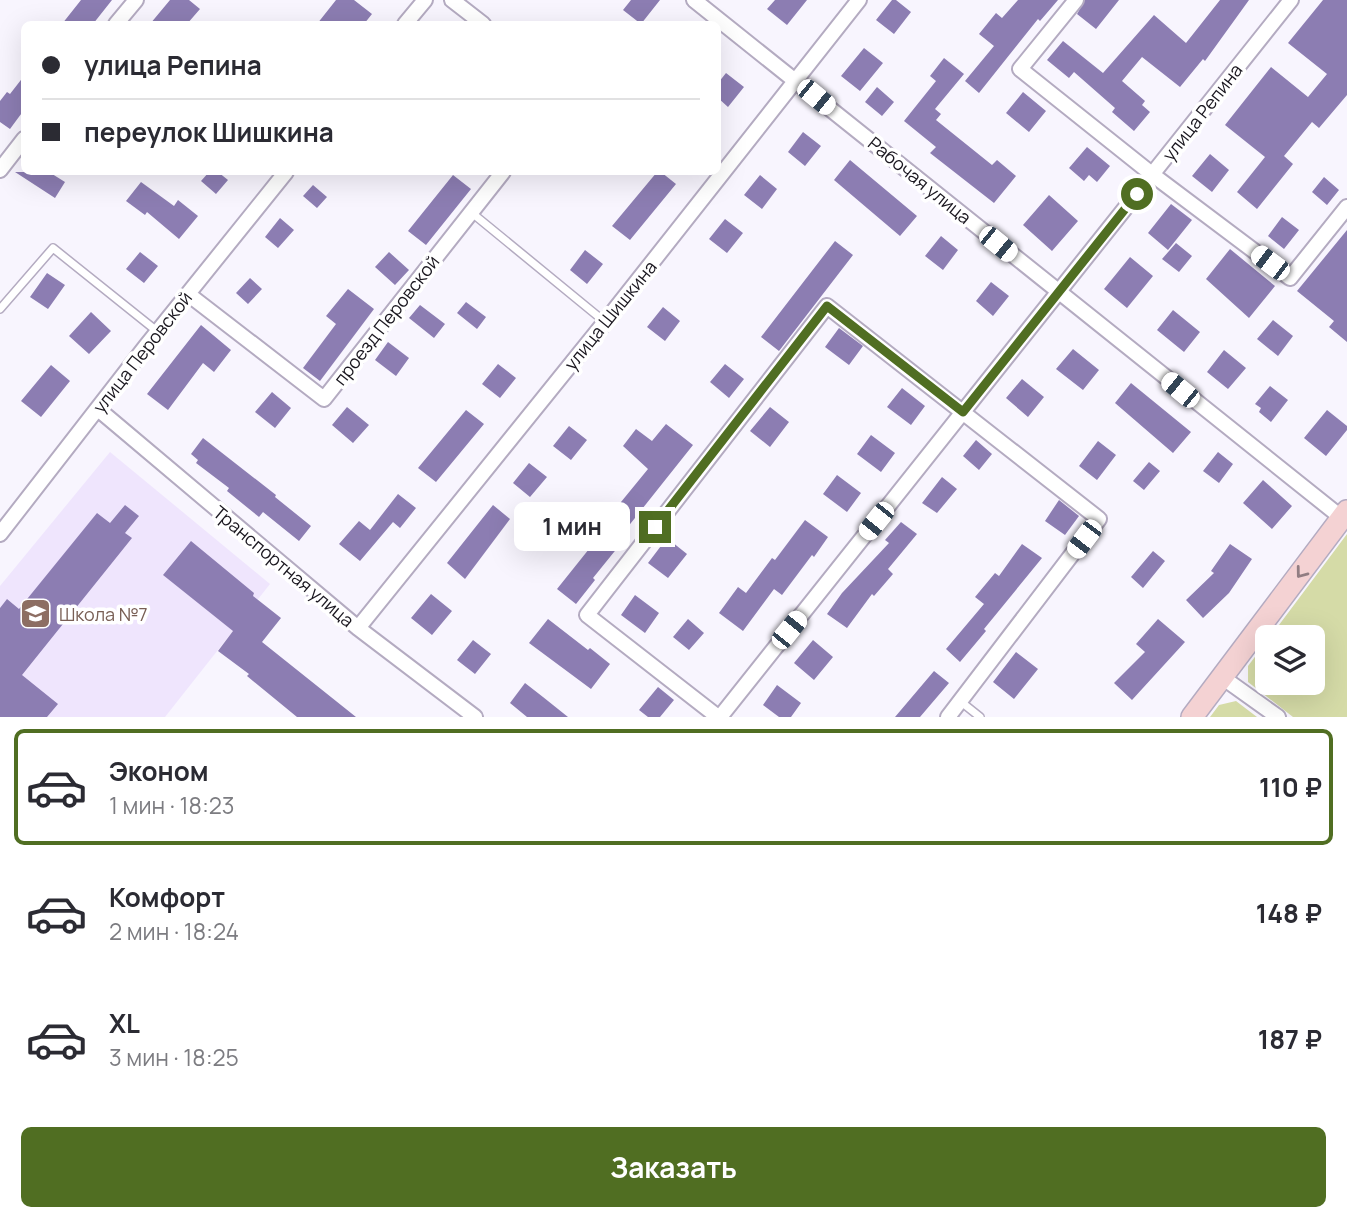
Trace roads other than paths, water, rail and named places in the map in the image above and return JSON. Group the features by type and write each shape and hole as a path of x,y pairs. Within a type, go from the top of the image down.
{"main road":[{"path":"1192,717 1344,515"}],"street":[{"path":"118,21 136,0"},
{"path":"408,21 425,0"},
{"path":"452,0 479,21"},
{"name":"Рабочая улица","path":"694,0 721,21"},
{"name":"улица Шишкина","path":"721,175 859,0"},
{"path":"1076,0 1020,69 1153,174 1290,278 1347,207"},
{"name":"улица Репина","path":"719,717 1292,0"},
{"name":"Рабочая улица","path":"721,21 1059,293 1344,515"},
{"path":"0,170 21,143"},
{"name":"улица Перовской","path":"0,534 284,175"},
{"name":"проезд Перовской","path":"188,294 324,399 501,175"},
{"name":"улица Шишкина","path":"358,628 721,175"},
{"path":"719,717 587,615 827,306 1099,519 948,717"},
{"name":"Транспортная улица","path":"98,409 358,628 475,717"},
{"path":"1222,677 1278,717"}],"lane":[{"path":"471,212 605,321"},
{"path":"0,309 53,248 158,332"},
{"path":"960,701 980,717"}],"place":[{"name":"Школа №7","path":"36,614"}]}
